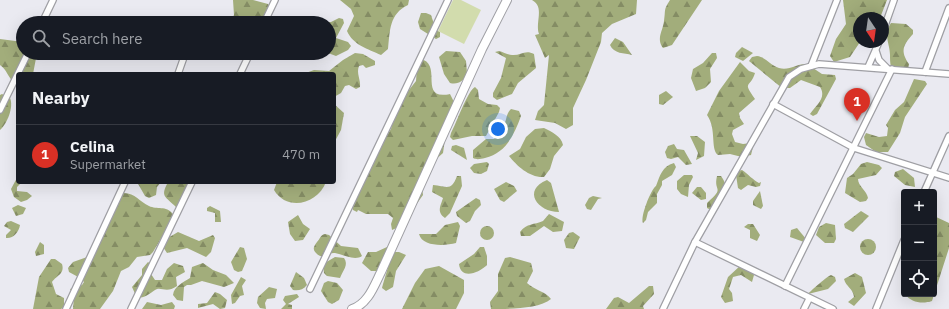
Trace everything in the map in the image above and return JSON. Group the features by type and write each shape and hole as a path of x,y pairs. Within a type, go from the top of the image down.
{"street":[{"path":"45,16 53,0"},
{"path":"267,16 275,0"},
{"path":"310,289 448,0"},
{"path":"362,309 381,272 482,49 507,0"},
{"path":"811,66 837,0"},
{"path":"889,14 894,0"},
{"path":"925,72 949,8"},
{"path":"868,67 876,50"},
{"path":"876,50 879,60 890,69"},
{"path":"19,72 25,60"},
{"path":"179,72 183,60"},
{"path":"241,72 247,60"},
{"path":"663,309 695,242 789,77 801,70 819,64 949,74"},
{"path":"785,286 854,148 890,69"},
{"path":"0,110 16,77"},
{"path":"773,104 854,148 949,178"},
{"path":"925,189 949,136"},
{"path":"66,309 125,184"},
{"path":"131,309 191,184"},
{"path":"695,242 809,299 833,309"},
{"path":"876,309 901,247"},
{"path":"804,309 809,299"},
{"path":"352,309 361,305 366,300"}],"green space":[{"path":"233,0 253,0 268,4 271,8 268,16 234,15"},
{"path":"340,0 409,0 408,5 397,13 394,18 390,30 388,49 381,55 361,46 350,36 347,31 354,16 351,9"},
{"path":"453,0 461,0 481,10 464,44 438,31"},
{"path":"532,0 637,0 636,14 612,24 602,33 601,42 573,108 573,125 566,129 555,123 535,120 538,111 544,105 549,55 545,58 535,35 539,34 539,11 536,3"},
{"path":"670,0 702,0 672,45 663,48 660,38 666,8"},
{"path":"843,0 887,0 882,12 853,12 853,48 856,48 850,57 834,62 830,56 836,39 846,24"},
{"path":"421,13 431,15 436,30 440,32 440,37 436,39 420,29 418,22"},
{"path":"339,18 343,19 344,23 336,38 336,20"},
{"path":"891,23 906,24 913,30 913,34 904,48 904,55 909,64 908,69 891,67 889,28"},
{"path":"336,38 348,42 351,46 348,50 336,56"},
{"path":"615,38 623,42 632,55 620,53 612,48 610,45"},
{"path":"0,39 16,41 16,60 36,60 33,72 16,72 16,82 14,83 0,65"},
{"path":"742,47 753,53 743,61 735,57 736,53"},
{"path":"446,51 460,52 466,61 467,73 458,83 450,83 444,74 439,57"},
{"path":"499,51 510,55 525,52 534,54 536,68 518,83 512,94 497,100 493,97 493,93 501,78 506,58 495,52"},
{"path":"355,53 363,54 375,61 375,65 366,68 363,65 359,66 358,71 360,87 356,89 349,85 345,86 341,93 336,96 336,72 308,72 314,70 329,71"},
{"path":"712,53 716,53 717,58 710,69 711,82 705,88 696,91 691,78 693,69 703,63"},
{"path":"757,56 783,69 807,64 822,74 835,75 836,79 817,114 813,116 810,114 821,98 822,91 820,87 801,80 790,88 782,88 749,61 752,57"},
{"path":"420,59 427,62 430,67 432,87 435,92 440,95 450,94 454,102 443,126 445,139 443,153 433,162 421,181 423,195 401,226 392,230 391,224 393,218 388,214 366,214 358,210 357,212 353,210 352,206 358,196 375,153 391,129 394,115 402,99 416,81 417,67"},
{"path":"740,62 749,71 755,73 748,87 755,99 739,113 744,124 733,130 732,134 735,142 743,144 751,143 753,147 751,155 742,157 730,154 718,155 714,148 712,126 707,115 719,91"},
{"path":"914,79 925,81 927,84 905,117 900,133 888,152 876,152 866,145 864,137 866,133 879,137 887,136 888,128 886,125 895,110 904,102"},
{"path":"475,87 478,90 479,99 488,104 497,105 500,108 499,112 486,136 472,136 453,140 450,137 451,133 469,94"},
{"path":"666,91 673,97 663,105 659,104 659,95"},
{"path":"2,94 10,98 11,106 7,120 0,130 0,95"},
{"path":"336,106 344,113 341,130 336,139"},
{"path":"511,109 519,111 521,116 512,136 504,148 492,156 480,159 473,158 473,150 486,139 494,139 498,134 503,127 507,115"},
{"path":"544,128 558,137 563,145 554,156 550,169 544,177 539,177 524,171 509,156 520,149 526,137 535,129"},
{"path":"690,136 697,136 705,142 704,156 696,160 698,153"},
{"path":"674,144 677,149 684,150 692,164 686,165 678,157 671,159 667,158 665,152 668,146"},
{"path":"456,145 464,148 467,160 451,150 452,146"},
{"path":"487,162 489,164 487,171 481,174 474,173 470,168 474,164"},
{"path":"867,162 879,165 882,168 876,175 858,179 859,184 868,198 866,201 860,202 845,193 847,178 853,174 861,164"},
{"path":"674,163 676,167 672,175 662,181 662,185 657,194 657,203 648,212 646,220 643,223 642,220 644,209 651,192 656,186 664,169 670,164"},
{"path":"903,169 914,178 915,187 905,185 894,176 895,172"},
{"path":"742,170 757,182 761,182 760,186 756,187 748,185 741,190 738,188 736,175 738,171"},
{"path":"684,175 692,175 693,177 689,185 688,197 681,194 677,189 677,181"},
{"path":"457,176 461,176 462,186 450,213 445,218 442,216 440,211 443,198 432,192 433,185 448,187 453,184"},
{"path":"717,176 721,176 724,180 726,189 718,209 711,210 707,208 707,203 713,198 718,190 716,185"},
{"path":"16,180 16,184 20,184 17,187 17,191 27,192 32,196 21,202 14,197 11,189"},
{"path":"547,180 551,183 559,212 544,208 535,200 535,189 539,184"},
{"path":"506,182 514,186 517,191 504,202 500,200 494,189"},
{"path":"138,184 159,184 157,187 156,195 149,198 145,196"},
{"path":"167,184 194,184 180,207 176,207 165,196 164,191"},
{"path":"276,184 325,184 316,196 309,200 294,203 286,201 274,190"},
{"path":"697,187 701,187 706,193 706,199 701,200 692,193"},
{"path":"760,191 763,206 761,209 753,205 753,201"},
{"path":"124,193 131,194 149,206 170,211 173,214 173,218 153,252 150,255 137,257 129,267 121,271 113,291 100,309 73,309 74,296 70,289 82,285 84,282 69,272 68,268 73,262 90,256 120,196"},
{"path":"593,196 602,198 598,199 591,210 587,209 585,205 589,198"},
{"path":"476,198 480,200 481,205 475,211 470,221 466,223 457,216 456,212"},
{"path":"18,205 26,208 23,214 16,216 12,208"},
{"path":"210,206 220,211 221,222 215,222 215,213 207,211 207,208"},
{"path":"861,211 869,216 853,232 845,228 844,224"},
{"path":"549,214 564,222 562,231 553,232 544,226 530,236 521,236 520,232 523,229 543,221"},
{"path":"298,215 303,224 310,229 303,240 295,241 290,234 288,222"},
{"path":"937,217 949,223 949,248 937,285"},
{"path":"11,221 20,225 17,232 13,236 6,238 6,235 11,230 4,226 7,222"},
{"path":"458,222 460,226 456,243 440,245 429,243 424,241 419,234 436,234 445,225"},
{"path":"826,223 835,225 836,239 834,243 825,243 816,235 819,227"},
{"path":"748,224 753,224 760,235 757,241 750,238 750,230 744,227"},
{"path":"484,226 490,226 494,230 494,236 490,240 484,240 480,236 480,230"},
{"path":"797,228 806,239 804,242 790,237 791,230"},
{"path":"178,232 199,241 213,235 215,238 211,252 206,257 187,248 167,253 163,247 166,239"},
{"path":"573,232 580,237 574,249 566,248 564,240 569,233"},
{"path":"325,234 329,235 341,246 358,248 362,256 353,258 335,253 323,256 319,255 315,252 314,248 321,236"},
{"path":"865,239 871,239 876,244 874,253 871,255 865,255 860,250 860,244"},
{"path":"40,242 44,245 44,254 36,256 35,252"},
{"path":"240,247 244,248 247,259 242,271 238,272 234,270 231,262"},
{"path":"387,247 389,248 378,271 371,271 362,263 368,252 376,252"},
{"path":"480,247 484,247 487,256 487,265 471,274 463,272 460,269 459,264 474,254"},
{"path":"395,252 406,255 396,271 393,287 386,291 382,288 392,254"},
{"path":"335,257 344,258 346,263 340,278 327,276 324,273 323,264"},
{"path":"510,257 531,263 533,271 527,283 549,296 551,299 531,307 491,309 490,302 498,291 498,274 505,258"},
{"path":"51,259 55,259 62,264 63,267 61,272 52,282 56,294 64,298 64,307 61,309 33,309 39,277"},
{"path":"148,262 153,266 151,274 155,280 162,280 167,269 174,263 183,266 185,272 176,277 177,286 167,290 157,289 145,297 137,298 132,287 142,275 142,269"},
{"path":"203,263 213,270 226,275 234,283 224,287 202,281 187,285 184,287 183,301 177,300 173,295 175,289 190,278 192,267"},
{"path":"741,265 752,270 754,275 752,282 741,275 733,277 729,289 732,293 733,301 725,303 721,297 728,277"},
{"path":"439,266 464,280 464,293 456,309 402,309 415,283 425,269"},
{"path":"296,272 304,278 307,285 302,289 293,290 290,286"},
{"path":"855,273 862,277 866,293 854,306 848,302 854,297 844,279"},
{"path":"831,275 835,277 836,281 828,289 808,294 820,283"},
{"path":"241,277 246,280 242,286 244,295 240,296 235,303 232,304 231,295"},
{"path":"328,281 337,283 343,290 339,300 332,304 328,302 321,291 324,283"},
{"path":"649,286 653,286 654,294 643,306 644,309 606,309 614,298 618,297 629,303"},
{"path":"269,287 277,289 275,298 267,299 265,303 266,309 260,308 257,303 258,297"},
{"path":"215,292 227,300 225,308 220,309 213,304 198,308 198,304 207,303"},
{"path":"297,294 299,297 288,304 292,305 292,309 281,309 286,304 283,300 285,296"},
{"path":"908,297 933,297 932,301 925,302 917,302"},
{"path":"147,302 161,305 172,302 175,306 174,309 142,309"}],"place":[{"name":"Celina","path":"857,121"}]}
